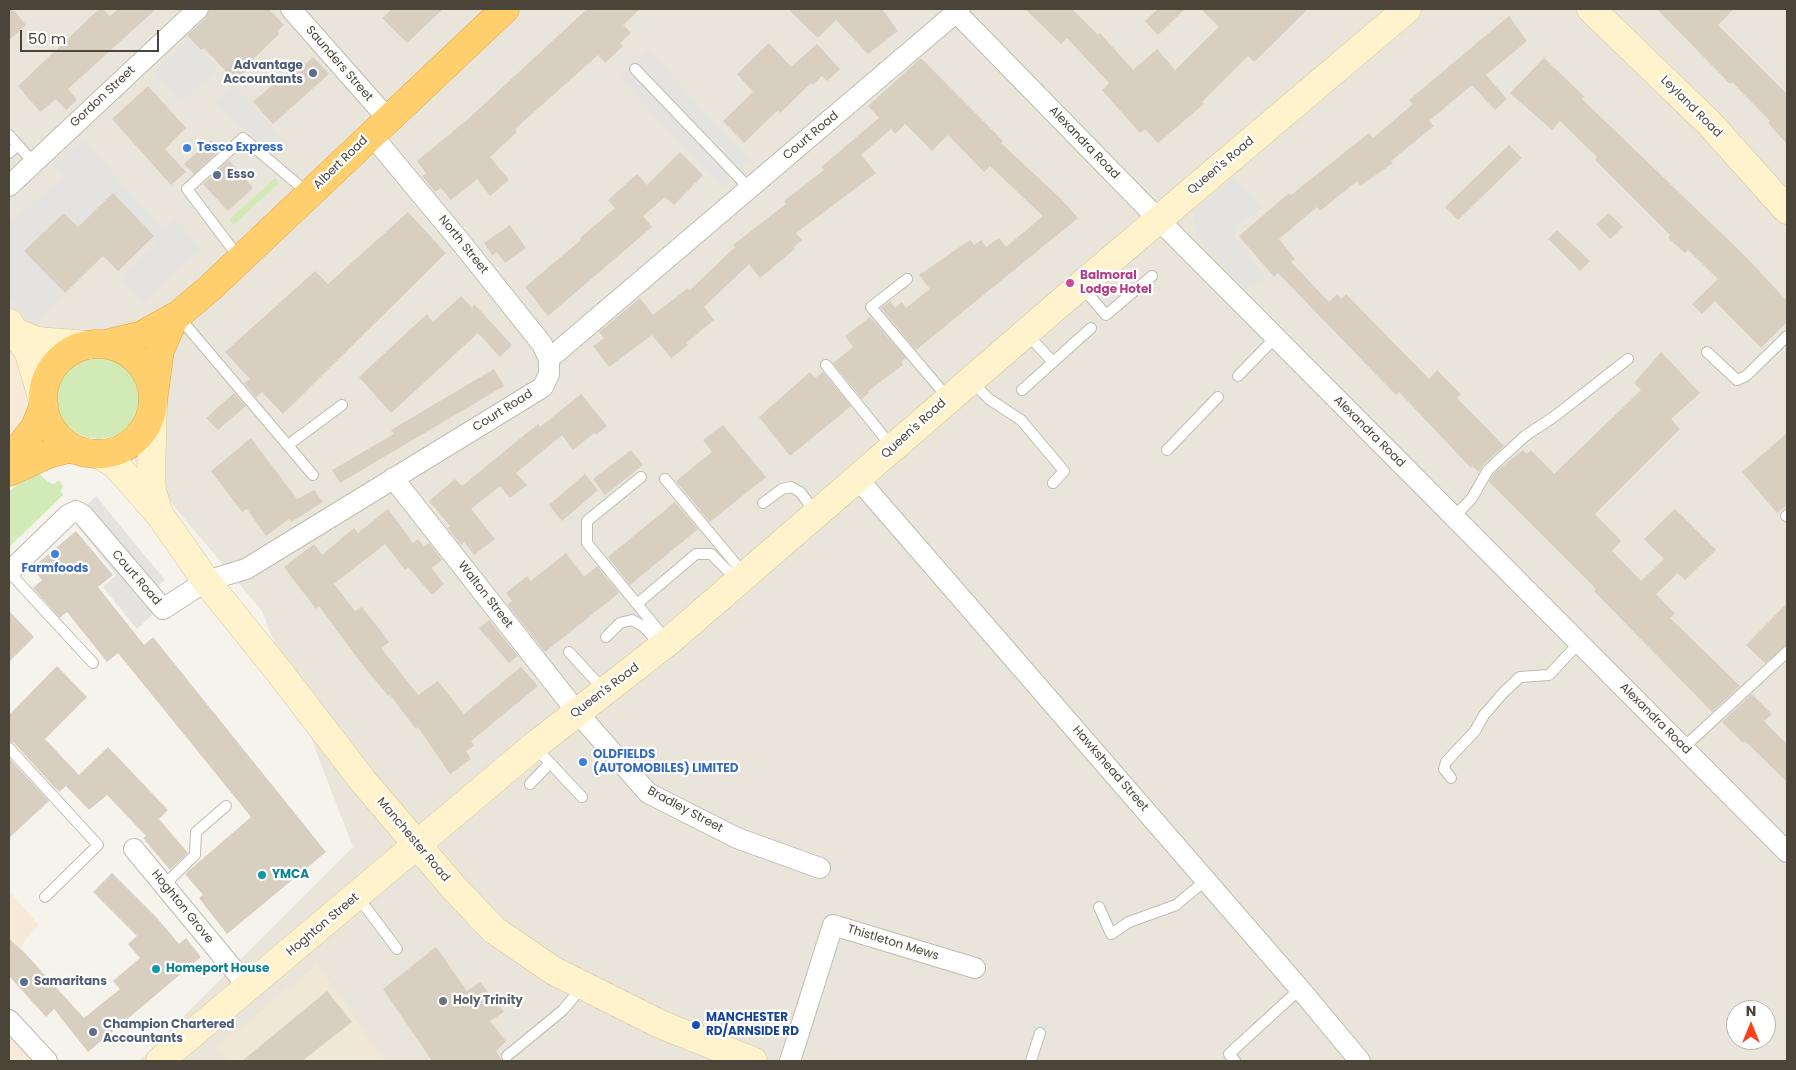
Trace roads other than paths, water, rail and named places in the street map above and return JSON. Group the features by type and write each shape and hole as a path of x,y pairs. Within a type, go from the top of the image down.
{"highway":[{"name":"Albert Road","path":"96,344 142,335 176,316 240,259 505,9"},
{"name":"Albert Road","path":"153,399 160,350 176,316"},
{"path":"9,472 48,454 69,449 90,452 115,451 130,444 142,433 150,419 153,399 149,376 138,361 123,350 96,344 73,350 60,359 51,371 45,386 44,403 48,420 56,433 67,444 90,452"},
{"path":"9,461 35,427 44,403"}],"main road":[{"name":"Queen's Road","path":"417,845 542,755 577,712 665,645 970,380 1407,9"},
{"name":"Leyland Road","path":"1590,9 1710,124 1787,210"},
{"path":"13,328 37,341 96,344"},
{"path":"13,328 32,360 44,403"},
{"name":"Manchester Road","path":"153,399 152,491 160,515"},
{"name":"Manchester Road","path":"90,452 116,466 160,515 206,581 277,669 363,781 417,845 494,930 554,971 583,986 662,1024 753,1061"},
{"name":"Hoghton Street","path":"160,1061 417,845"}],"street":[{"name":"Gordon Street","path":"9,186 198,9"},
{"name":"Saunders Street","path":"291,9 379,127"},
{"name":"Alexandra Road","path":"957,10 1158,219 1787,852"},
{"name":"Court Road","path":"9,572 68,515 76,511 83,515 163,609 206,581 246,569 543,387 549,374 549,359 957,10"},
{"name":"North Street","path":"379,127 459,240 542,344 549,359"},
{"name":"Walton Street","path":"393,478 577,712"},
{"name":"Hawkshead Street","path":"858,479 1206,880 1360,1061"},
{"name":"Bradley Street","path":"577,712 648,793 737,838 820,868"},
{"name":"Hoghton Grove","path":"134,848 249,988"},
{"name":"Thistleton Mews","path":"790,1061 833,925 975,968"},
{"path":"9,1020 47,1061"}],"lane":[{"path":"635,69 750,189"},
{"path":"9,135 33,162"},
{"path":"240,259 187,189 243,138 308,194"},
{"path":"9,153 18,145"},
{"path":"1080,286 1106,315 1152,276"},
{"path":"907,279 871,307 949,398"},
{"path":"176,316 313,475"},
{"path":"1022,390 1091,328"},
{"path":"1026,333 1053,362"},
{"path":"1706,352 1737,380 1746,376 1787,336"},
{"path":"1238,376 1276,337"},
{"path":"1454,517 1472,498 1488,470 1525,436 1555,416 1628,359"},
{"path":"826,365 893,448"},
{"path":"970,380 989,400 1021,420 1064,471 1053,483"},
{"path":"1167,450 1218,397"},
{"path":"288,445 342,405"},
{"path":"641,477 587,521 587,543 637,604 665,645"},
{"path":"665,479 742,579"},
{"path":"763,503 782,489 791,488 800,492 817,514"},
{"path":"637,604 696,554 711,554 742,579"},
{"path":"9,572 93,663"},
{"path":"606,636 620,623 632,620 643,626 665,645"},
{"path":"1451,778 1444,770 1446,762 1475,731 1484,715 1499,698 1520,677 1549,675 1579,643"},
{"path":"569,652 604,691"},
{"path":"1683,748 1787,652"},
{"path":"9,748 98,845 45,898"},
{"path":"530,784 542,755 582,797"},
{"path":"164,885 195,855 196,832 226,806"},
{"path":"1099,907 1111,934 1129,922 1176,905 1206,880"},
{"path":"357,896 398,949"},
{"path":"507,1056 563,1010 583,986"},
{"path":"1235,1061 1229,1054 1300,989"},
{"path":"1031,1061 1040,1033"}],"place":[{"name":"Advantage Accountants","path":"313,73"},
{"name":"Tesco Express","path":"187,148"},
{"name":"Esso","path":"217,175"},
{"name":"Balmoral Lodge Hotel","path":"1070,283"},
{"name":"Farmfoods","path":"55,554"},
{"name":"OLDFIELDS (AUTOMOBILES) LIMITED","path":"583,762"},
{"name":"YMCA","path":"262,875"},
{"name":"Homeport House","path":"156,969"},
{"name":"Samaritans","path":"24,982"},
{"name":"Holy Trinity","path":"443,1001"},
{"name":"MANCHESTER RD/ARNSIDE RD","path":"696,1025"},
{"name":"Champion Chartered Accountants","path":"93,1032"}]}
